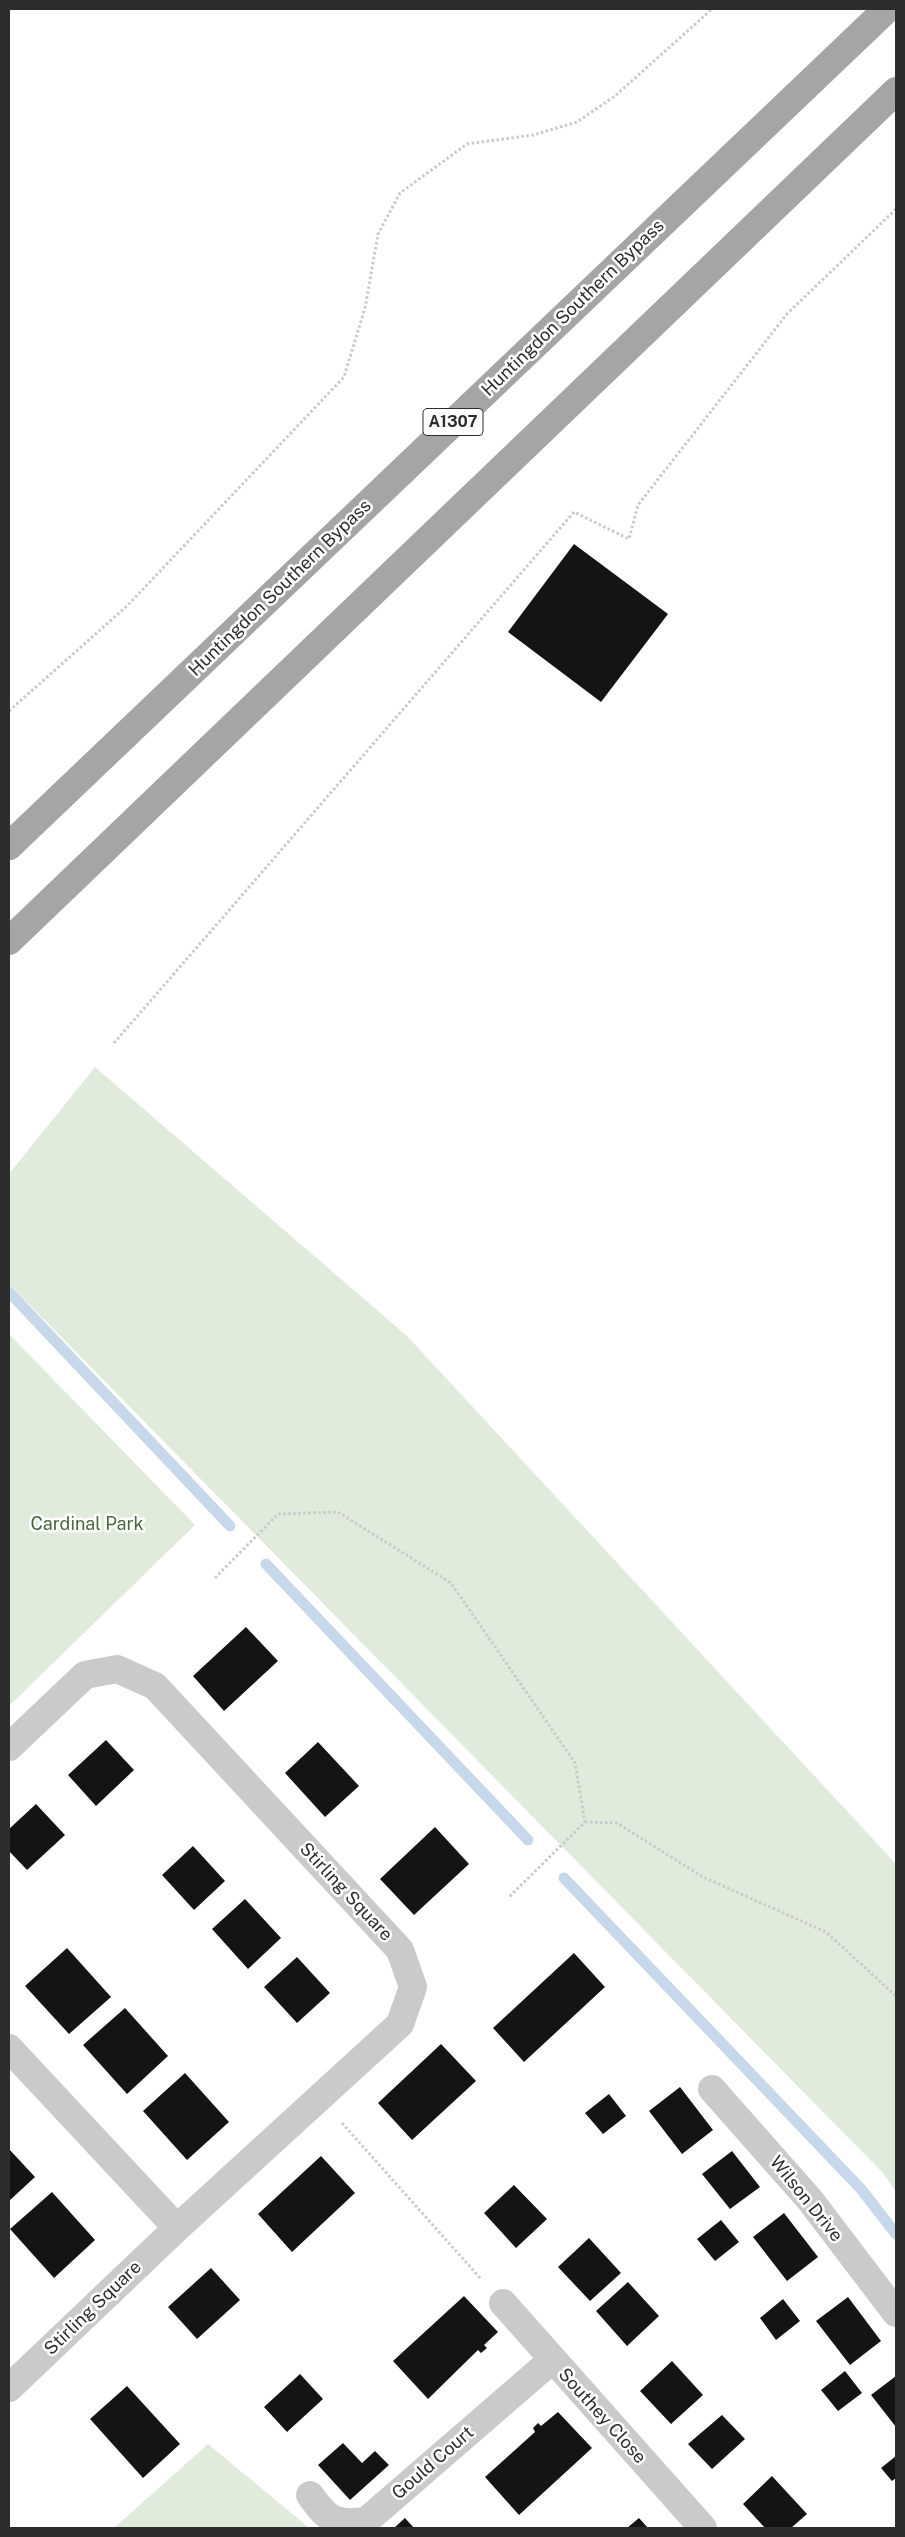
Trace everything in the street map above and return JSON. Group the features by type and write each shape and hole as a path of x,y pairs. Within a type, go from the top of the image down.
{"main road":[{"name":"Huntingdon Southern Bypass","path":"12,842 887,9"},
{"path":"9,941 896,92"},
{"path":"9,949 57,894"}],"street":[{"name":"Stirling Square","path":"9,1747 85,1675 117,1669 155,1686 400,1950 413,1987 400,2024 177,2228 9,2388"},
{"path":"9,2048 177,2228"},
{"name":"Wilson Drive","path":"712,2089 810,2200 896,2313"},
{"name":"Southey Close","path":"496,2295 702,2528"},
{"name":"Gould Court","path":"310,2495 324,2515 345,2524 366,2521 552,2360"}],"path":[{"path":"9,711 127,606 344,377 365,308 378,234 400,193 467,144 532,135 577,122 615,96 712,9"},
{"path":"114,1043 574,512 629,539 638,505 787,314 896,209"},
{"path":"215,1578 278,1514 338,1512 451,1583 576,1763 586,1822"},
{"path":"508,1898 586,1822 617,1823 703,1877 826,1932 896,1996"},
{"path":"320,2097 496,2295"}],"green space":[{"path":"95,1067 407,1336 896,1864 896,2192 883,2173 9,1284 9,1174"},
{"name":"Cardinal Park","path":"9,1334 195,1525 9,1706"},
{"path":"208,2444 308,2527 309,2528 114,2528"}],"building":[{"path":"574,544 668,614 601,702 508,632"},
{"path":"246,1627 278,1661 224,1711 193,1676"},
{"path":"106,1740 134,1770 96,1806 68,1775"},
{"path":"318,1742 359,1786 325,1817 285,1773"},
{"path":"36,1804 65,1835 27,1870 9,1851 9,1829"},
{"path":"435,1827 469,1864 414,1915 380,1879"},
{"path":"193,1846 225,1881 194,1910 162,1875"},
{"path":"245,1899 281,1938 248,1969 212,1929"},
{"path":"67,1948 111,1997 69,2034 25,1986"},
{"path":"574,1953 605,1987 524,2062 493,2028"},
{"path":"297,1957 330,1993 297,2023 264,1987"},
{"path":"125,2008 168,2056 127,2094 83,2045"},
{"path":"441,2044 476,2081 412,2140 378,2103"},
{"path":"185,2073 229,2122 187,2160 143,2111"},
{"path":"680,2087 713,2130 682,2154 649,2111"},
{"path":"609,2094 626,2116 603,2134 585,2113"},
{"path":"9,2149 35,2177 9,2201"},
{"path":"732,2151 760,2187 730,2209 702,2174"},
{"path":"321,2156 355,2193 292,2252 258,2214"},
{"path":"514,2185 547,2219 516,2248 484,2213"},
{"path":"52,2192 95,2240 54,2278 10,2229"},
{"path":"784,2213 818,2257 787,2281 753,2237"},
{"path":"721,2220 739,2242 715,2261 697,2239"},
{"path":"589,2238 621,2273 590,2301 558,2267"},
{"path":"211,2268 240,2300 197,2339 168,2307"},
{"path":"628,2282 659,2316 627,2346 596,2311"},
{"path":"464,2296 498,2332 484,2345 487,2348 481,2353 478,2350 428,2399 393,2361"},
{"path":"848,2297 881,2341 850,2365 816,2321"},
{"path":"783,2299 800,2321 776,2340 760,2318"},
{"path":"672,2361 703,2395 671,2424 640,2391"},
{"path":"845,2371 862,2393 838,2411 821,2390"},
{"path":"300,2374 323,2399 287,2432 264,2407"},
{"path":"896,2376 896,2427 871,2395"},
{"path":"127,2386 180,2444 143,2478 90,2419"},
{"path":"558,2412 592,2448 519,2515 485,2477 535,2432 533,2428 538,2423 541,2426"},
{"path":"722,2415 745,2439 712,2469 688,2444"},
{"path":"343,2443 362,2463 375,2451 389,2465 350,2500 318,2465"},
{"path":"896,2456 896,2478 892,2481 881,2468"},
{"path":"772,2476 807,2514 791,2528 765,2528 743,2504"},
{"path":"405,2518 414,2528 394,2528"},
{"path":"639,2518 648,2528 627,2528"}],"waterway":[{"path":"9,1292 230,1526"},
{"path":"266,1564 528,1840"},
{"path":"564,1878 861,2189 896,2234"}]}
